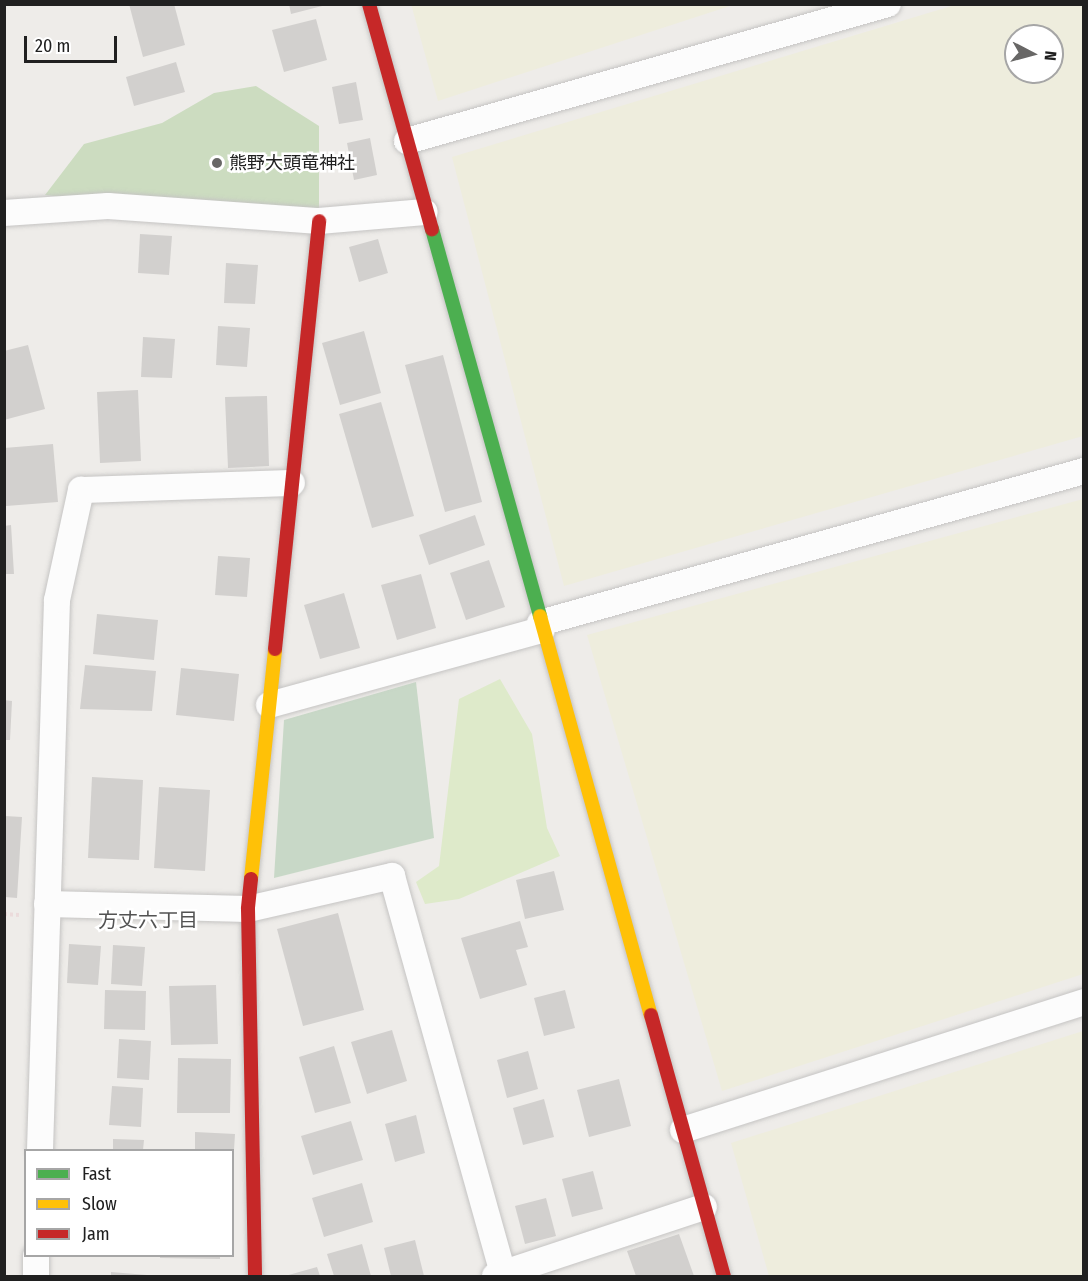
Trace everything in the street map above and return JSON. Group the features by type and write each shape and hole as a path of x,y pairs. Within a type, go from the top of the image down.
{"street":[{"path":"369,4 424,212 724,1276"},
{"path":"406,141 888,4"},
{"path":"4,213 108,206 319,221 424,212"},
{"path":"255,1276 248,909 319,221"},
{"path":"269,705 1083,471"},
{"path":"40,1149 57,600 81,490 292,483"},
{"path":"47,904 248,909 392,876 499,1275 704,1207"},
{"path":"683,1130 1083,1002"},
{"path":"36,1257 36,1276"}],"shaded area":[{"path":"411,4 733,4 733,5 438,101"},
{"path":"958,4 1083,5 1083,436 564,586 452,157"},
{"path":"1083,499 1083,974 722,1091 587,635"},
{"path":"1083,1031 1083,1276 769,1276 731,1143"}],"green space":[{"path":"256,86 319,126 319,221 173,211 45,195 84,144 162,123 214,93"},
{"path":"500,679 532,734 547,828 560,856 459,899 425,904 416,882 439,866 459,699"},
{"path":"416,682 434,838 274,878 284,720"}],"building":[{"path":"129,4 174,4 185,45 143,57"},
{"path":"289,4 326,4 326,5 291,14"},
{"path":"316,19 327,60 284,72 272,30"},
{"path":"176,62 185,92 134,106 126,77"},
{"path":"356,82 363,120 339,124 332,87"},
{"path":"370,138 377,175 354,180 347,143"},
{"path":"140,234 172,236 169,275 138,273"},
{"path":"378,239 388,273 359,282 349,247"},
{"path":"226,263 258,265 255,304 224,303"},
{"path":"218,326 250,328 247,367 216,365"},
{"path":"364,331 381,393 340,405 322,343"},
{"path":"143,337 175,339 172,378 141,377"},
{"path":"28,345 45,409 4,420 4,351"},
{"path":"443,355 482,502 445,512 405,365"},
{"path":"138,390 141,461 100,463 97,392"},
{"path":"267,396 269,466 228,468 225,397"},
{"path":"381,402 414,516 372,528 339,414"},
{"path":"53,444 58,502 6,506 4,448"},
{"path":"475,515 485,545 429,565 419,535"},
{"path":"11,525 14,574 4,574 4,526"},
{"path":"218,556 250,558 247,597 215,595"},
{"path":"489,560 505,607 466,620 450,573"},
{"path":"421,574 436,628 397,640 381,585"},
{"path":"344,593 360,648 320,659 304,605"},
{"path":"97,614 158,620 154,660 93,654"},
{"path":"85,665 156,671 152,711 80,709"},
{"path":"181,668 239,674 234,721 176,715"},
{"path":"4,700 12,701 10,740 4,740"},
{"path":"92,777 143,780 139,860 88,858"},
{"path":"159,787 210,790 205,871 154,868"},
{"path":"5,816 22,817 17,898 5,897"},
{"path":"554,871 564,910 525,919 516,880"},
{"path":"338,913 364,1010 303,1026 277,929"},
{"path":"520,921 528,947 516,950 527,985 480,999 461,938"},
{"path":"69,944 101,946 98,985 67,983"},
{"path":"113,945 145,947 142,986 111,984"},
{"path":"216,985 218,1044 171,1045 169,986"},
{"path":"105,990 146,991 145,1030 104,1029"},
{"path":"565,990 575,1028 544,1036 534,998"},
{"path":"392,1030 407,1081 367,1094 351,1042"},
{"path":"119,1039 151,1041 149,1080 117,1078"},
{"path":"334,1046 351,1103 315,1113 299,1057"},
{"path":"528,1051 538,1089 507,1098 497,1060"},
{"path":"178,1058 231,1059 230,1113 177,1113"},
{"path":"619,1079 631,1126 589,1137 577,1090"},
{"path":"112,1086 143,1088 141,1127 109,1125"},
{"path":"544,1099 554,1137 523,1145 513,1108"},
{"path":"416,1115 425,1153 395,1162 385,1124"},
{"path":"351,1121 363,1160 313,1175 301,1136"},
{"path":"195,1132 235,1134 234,1150 195,1149"},
{"path":"113,1139 144,1140 143,1149 113,1149"},
{"path":"593,1171 603,1209 572,1217 562,1179"},
{"path":"362,1183 373,1222 324,1237 312,1198"},
{"path":"546,1198 556,1236 525,1244 515,1206"},
{"path":"679,1234 694,1276 636,1276 627,1251"},
{"path":"415,1240 424,1276 391,1276 384,1248"},
{"path":"362,1244 371,1276 334,1276 327,1254"},
{"path":"220,1257 220,1259 160,1258"},
{"path":"317,1267 320,1276 285,1276"},
{"path":"111,1272 147,1275 147,1276 111,1276"}],"traffic: fast":[{"path":"432,229 540,616"}],"traffic: slow":[{"path":"540,616 651,1015"},
{"path":"251,879 275,649"}],"traffic: jam":[{"path":"369,4 432,229"},
{"path":"275,649 319,221"},
{"path":"251,879 248,909 255,1276"},
{"path":"651,1015 724,1276"}],"place":[{"name":"熊野大頭竜神社","path":"217,163"}],"district":[{"name":"方丈六丁目","path":"148,920"}]}
